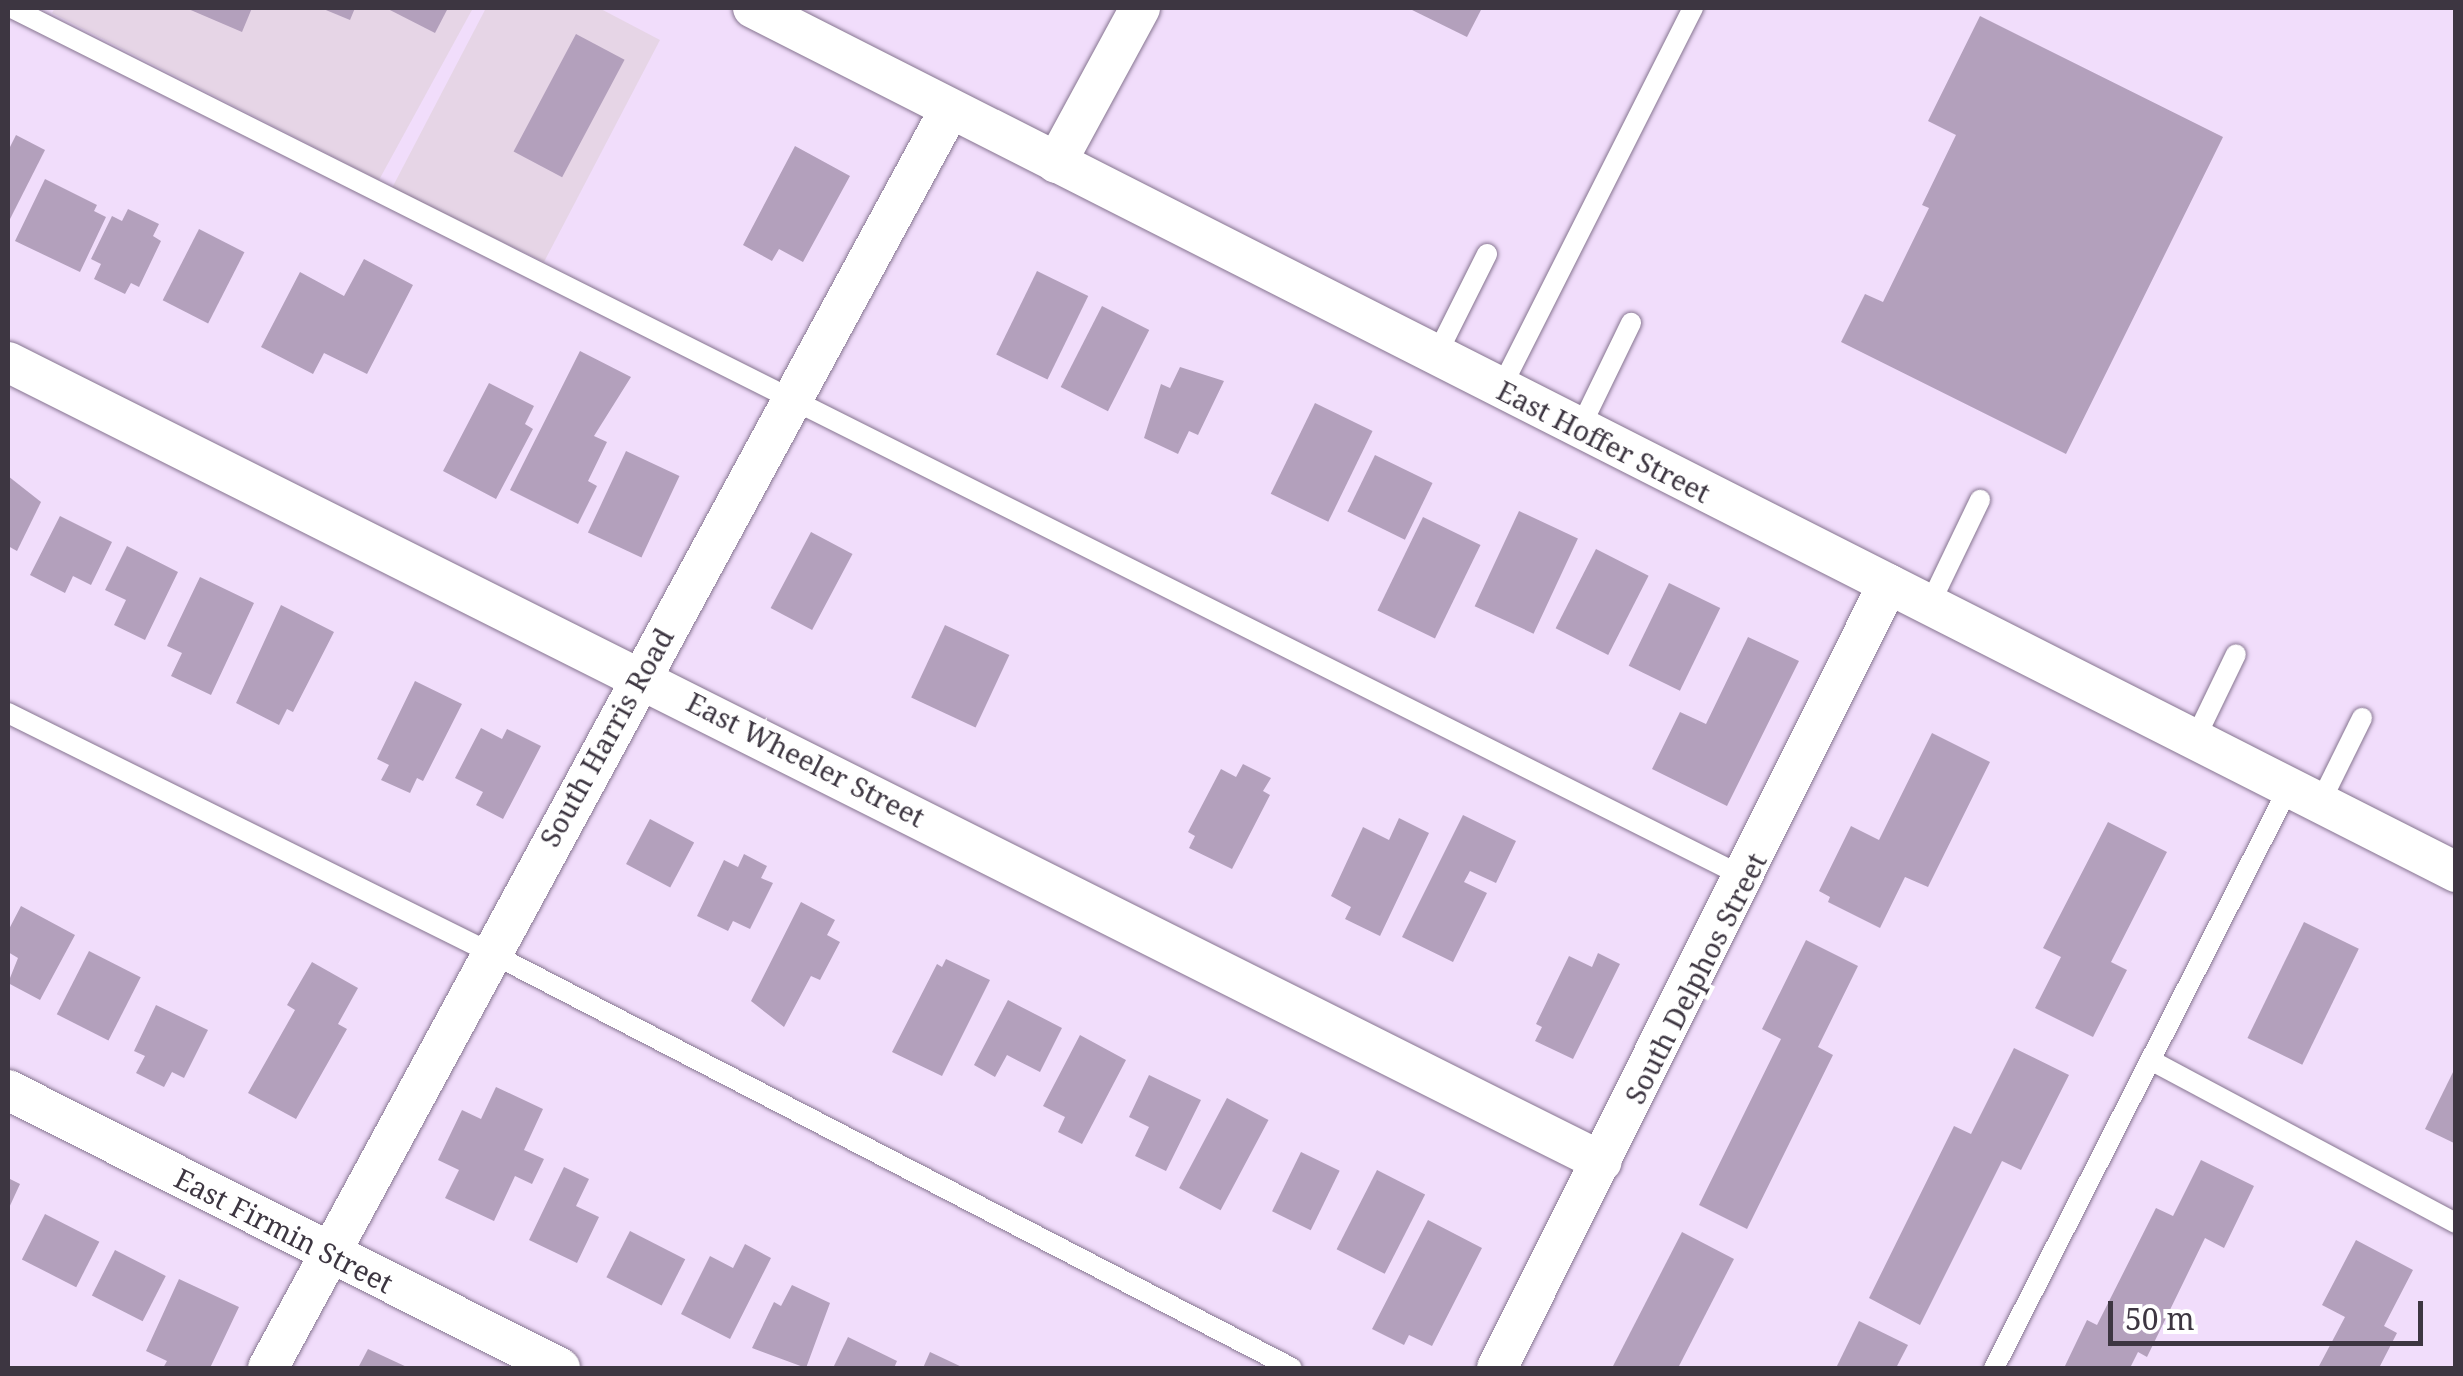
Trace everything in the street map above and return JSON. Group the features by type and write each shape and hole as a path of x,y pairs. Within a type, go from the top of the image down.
{"street":[{"name":"East Hoffer Street","path":"754,8 2456,872"},
{"path":"1056,163 1140,8"},
{"name":"South Harris Road","path":"268,1368 639,675 950,109"},
{"name":"East Wheeler Street","path":"8,362 639,675 1602,1162"},
{"name":"South Delphos Street","path":"1496,1368 1746,878 1888,584"},
{"name":"East Firmin Street","path":"8,1090 560,1368"}],"lane":[{"path":"12,8 1746,878"},
{"path":"1501,388 1692,8"},
{"path":"1436,356 1487,254"},
{"path":"1580,428 1630,323"},
{"path":"1930,606 1980,500"},
{"path":"2195,740 2236,654"},
{"path":"8,713 489,952 1292,1368"},
{"path":"1994,1368 2154,1062 2304,795 2362,718"},
{"path":"2154,1062 2456,1223"}],"shaded area":[{"path":"55,8 473,8 379,180 52,13"},
{"path":"486,8 599,8 660,40 544,262 392,188"}],"building":[{"path":"186,8 252,8 242,32"},
{"path":"321,8 355,8 350,20"},
{"path":"386,8 448,8 435,33"},
{"path":"1408,8 1482,8 1467,37"},
{"path":"1980,16 2223,137 2066,454 1841,342 1865,294 1883,302 1929,208 1922,205 1956,135 1928,121"},
{"path":"576,34 625,60 562,177 514,151"},
{"path":"16,135 45,150 8,223 8,151"},
{"path":"795,146 850,176 803,262 779,249 772,261 743,245"},
{"path":"45,179 97,205 94,211 106,217 80,272 15,241"},
{"path":"128,209 159,224 153,236 161,241 139,287 131,283 125,294 94,279 101,264 91,259 112,216 122,221"},
{"path":"199,229 244,252 208,323 163,300"},
{"path":"364,259 413,285 367,374 324,353 313,374 261,347 300,272 344,296"},
{"path":"1037,271 1088,296 1047,380 996,355"},
{"path":"1102,306 1149,330 1108,411 1061,387"},
{"path":"580,351 631,377 594,436 607,442 588,481 597,486 578,524 510,490"},
{"path":"1180,367 1224,381 1198,435 1189,431 1178,454 1144,438 1161,384 1170,388"},
{"path":"489,383 534,406 525,424 533,429 496,499 443,471"},
{"path":"1315,403 1373,431 1328,522 1271,494"},
{"path":"626,451 679,476 641,558 588,533"},
{"path":"1375,455 1433,483 1405,540 1347,512"},
{"path":"8,476 41,502 17,551 8,546"},
{"path":"1519,511 1578,538 1534,634 1475,606"},
{"path":"60,516 112,542 91,585 73,576 65,593 30,575"},
{"path":"1423,517 1481,545 1435,639 1377,610"},
{"path":"811,532 852,554 812,630 771,608"},
{"path":"127,546 178,572 145,640 114,625 126,600 105,590"},
{"path":"1596,549 1649,576 1608,655 1556,628"},
{"path":"200,577 254,603 211,695 171,676 182,653 167,646"},
{"path":"1669,583 1720,608 1680,691 1629,666"},
{"path":"281,605 334,632 293,712 287,709 279,725 236,703"},
{"path":"945,625 1009,655 976,728 911,698"},
{"path":"1748,637 1799,661 1727,806 1652,769 1680,712 1706,724"},
{"path":"415,681 462,704 423,781 417,778 410,793 381,780 389,765 377,759"},
{"path":"481,728 502,739 507,729 541,746 503,819 476,805 483,792 455,778"},
{"path":"1932,733 1990,762 1928,887 1905,877 1880,928 1828,902 1830,897 1819,891 1851,826 1879,840"},
{"path":"1243,764 1271,778 1263,791 1270,795 1232,869 1189,848 1195,836 1188,832 1221,769 1236,777"},
{"path":"1463,815 1516,841 1496,883 1470,871 1464,882 1487,893 1453,962 1402,937"},
{"path":"1399,818 1429,833 1380,936 1345,919 1351,907 1331,896 1363,827 1389,840"},
{"path":"650,819 694,842 670,888 626,864"},
{"path":"2108,822 2167,852 2111,962 2127,970 2093,1037 2035,1008 2061,957 2043,948"},
{"path":"744,854 767,866 761,878 773,883 750,929 733,921 728,931 697,916 724,860 738,867"},
{"path":"801,902 835,920 827,935 840,942 820,980 811,976 784,1027 751,1001"},
{"path":"21,906 75,935 40,1000 8,983 18,958 8,952 8,931"},
{"path":"2304,922 2359,949 2302,1065 2247,1038"},
{"path":"1806,940 1858,966 1818,1047 1833,1055 1747,1229 1699,1205 1781,1039 1762,1029"},
{"path":"89,951 141,977 108,1041 57,1014"},
{"path":"1598,953 1620,964 1573,1059 1535,1041 1542,1027 1536,1024 1569,956 1592,967"},
{"path":"946,959 990,980 942,1076 892,1052 937,964 942,967"},
{"path":"312,962 358,988 338,1024 347,1029 296,1119 248,1093 295,1010 287,1005"},
{"path":"1008,1000 1062,1028 1040,1072 1007,1055 995,1077 974,1065"},
{"path":"156,1005 208,1030 184,1078 172,1072 164,1087 136,1073 145,1056 134,1051"},
{"path":"1080,1035 1126,1060 1082,1144 1058,1132 1065,1117 1043,1106"},
{"path":"2014,1048 2069,1075 2021,1170 2002,1161 1920,1325 1869,1298 1954,1126 1971,1134"},
{"path":"2456,1066 2456,1144 2425,1129"},
{"path":"1149,1075 1201,1100 1166,1171 1135,1156 1149,1127 1129,1117"},
{"path":"496,1087 543,1109 524,1150 544,1159 532,1184 515,1176 494,1221 445,1198 459,1170 438,1160 462,1110 481,1119"},
{"path":"1227,1098 1268,1120 1221,1210 1179,1188"},
{"path":"1301,1152 1340,1171 1311,1230 1272,1211"},
{"path":"2201,1160 2254,1186 2224,1248 2205,1238 2147,1357 2138,1352 2130,1368 2064,1368 2087,1320 2097,1325 2156,1208 2173,1216"},
{"path":"564,1167 589,1179 576,1206 599,1217 577,1263 529,1240"},
{"path":"1377,1170 1425,1195 1385,1274 1337,1249"},
{"path":"8,1178 20,1184 8,1210"},
{"path":"45,1214 99,1242 76,1287 22,1259"},
{"path":"1428,1220 1482,1248 1432,1346 1409,1335 1404,1345 1372,1329"},
{"path":"630,1231 685,1259 662,1305 606,1277"},
{"path":"1682,1232 1734,1259 1678,1368 1612,1368"},
{"path":"2356,1240 2413,1270 2384,1326 2397,1333 2379,1368 2318,1368 2345,1317 2322,1305"},
{"path":"745,1244 771,1258 730,1339 681,1314 710,1256 733,1268"},
{"path":"115,1250 166,1276 143,1321 92,1295"},
{"path":"179,1279 239,1307 210,1368 163,1368 167,1361 146,1351"},
{"path":"792,1285 830,1303 806,1368 752,1348 774,1302 781,1306"},
{"path":"1859,1321 1908,1345 1896,1368 1836,1368"},
{"path":"848,1337 897,1361 894,1368 833,1368"},
{"path":"368,1349 409,1368 358,1368"},
{"path":"930,1352 964,1368 923,1368"}]}
